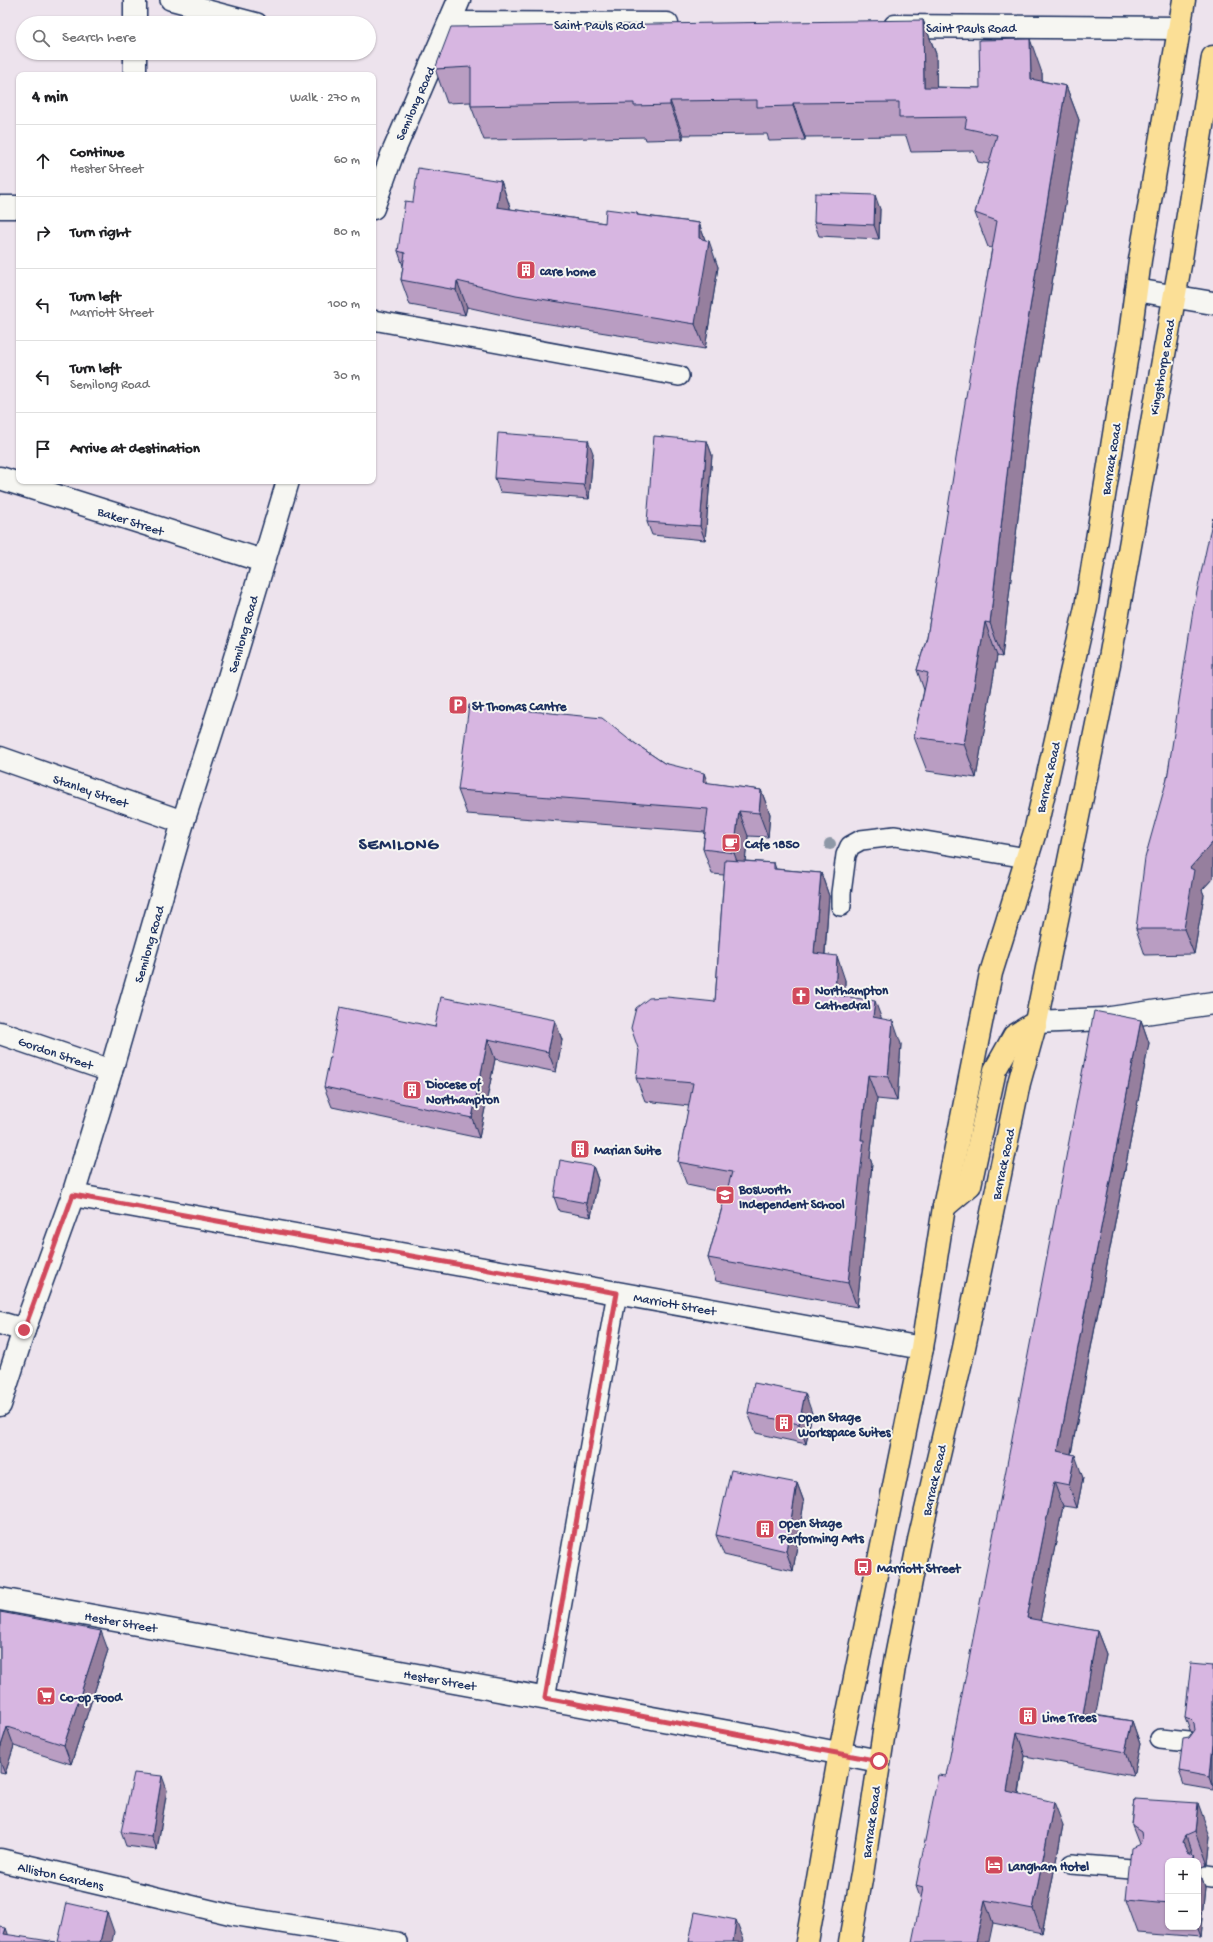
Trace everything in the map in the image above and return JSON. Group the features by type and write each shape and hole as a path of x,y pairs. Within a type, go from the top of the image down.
{"highway":[{"path":"1136,290 1184,0"},
{"name":"Kingsthorpe Road","path":"1107,675 1174,297 1213,57"},
{"name":"Barrack Road","path":"807,1942 840,1752 922,1348 944,1207 991,973 1035,832 1086,607 1136,290"},
{"name":"Barrack Road","path":"850,1942 894,1667 919,1540 962,1357 1019,1083 1036,1022 1107,675"},
{"name":"Barrack Road","path":"944,1207 970,1185 995,1070 1014,1036 1036,1022"}],"street":[{"path":"135,0 135,16"},
{"name":"Semilong Road","path":"376,200 392,155 459,0"},
{"name":"Saint Pauls Road","path":"450,23 688,25"},
{"name":"Saint Pauls Road","path":"879,26 1180,28"},
{"path":"135,60 135,72"},
{"path":"0,207 16,207"},
{"path":"1136,290 1213,302"},
{"name":"Baker Street","path":"0,478 16,483"},
{"name":"Baker Street","path":"19,484 263,561"},
{"name":"Semilong Road","path":"0,1405 24,1330 73,1195 111,1071 183,822 224,694 287,484"},
{"name":"Stanley Street","path":"0,758 183,822"},
{"path":"1036,1022 1104,1019 1213,1003"},
{"name":"Gordon Street","path":"0,1033 111,1071"},
{"name":"Marriott Street","path":"73,1195 922,1348"},
{"path":"0,1322 24,1330"},
{"name":"Hester Street","path":"0,1599 840,1752 879,1761"},
{"name":"Alliston Gardens","path":"0,1860 123,1889"}],"lane":[{"path":"170,0 231,16"},
{"path":"376,321 678,376"},
{"path":"841,906 841,893 846,855 850,846 861,840 894,836 1027,858"},
{"path":"545,1698 617,1293"},
{"path":"1160,1739 1189,1742"},
{"path":"1072,1864 1144,1870"},
{"path":"123,1889 232,1915 397,1942"}],"building":[{"path":"923,20 924,87 980,88 979,40 1030,39 1031,79 1066,86 1017,388 990,623 985,622 964,744 914,737 928,673 917,670 927,637 969,378 997,221 975,213 997,135 965,128 967,117 899,118 899,102 793,103 793,106 757,107 757,100 670,101 670,105 634,106 634,103 471,106 471,67 435,69 451,27"},
{"name":"care home","path":"418,168 501,181 497,207 605,223 606,209 637,213 637,215 699,223 699,238 709,241 695,324 516,295 457,281 456,290 401,280 405,253 398,251 405,201 413,202"},
{"path":"815,193 875,195 874,225 814,222"},
{"path":"498,433 588,440 584,485 495,478"},
{"path":"654,436 707,441 700,526 647,522"},
{"path":"1213,518 1213,842 1190,868 1194,870 1184,929 1136,929 1145,858 1167,779 1193,610"},
{"path":"469,705 602,718 627,738 664,763 704,773 703,782 761,790 759,813 739,811 734,853 703,849 708,809 458,790"},
{"path":"725,860 774,863 774,869 821,873 814,953 837,956 835,995 875,1001 873,1017 893,1021 888,1077 868,1075 861,1140 864,1140 848,1283 708,1258 732,1172 678,1162 693,1083 636,1078 639,1051 631,1028 636,1008 649,998 667,997 715,1002"},
{"name":"Diocese of Northampton","path":"441,997 555,1020 548,1052 488,1039 472,1118 324,1087 340,1007 435,1027"},
{"path":"1094,1011 1141,1020 1058,1451 1075,1455 1069,1485 1054,1482 1027,1618 1097,1631 1083,1714 1132,1721 1125,1752 1017,1732 1007,1791 1054,1802 1033,1909 985,1900 976,1942 912,1942 923,1888 916,1886 938,1775 946,1776"},
{"path":"560,1160 593,1166 586,1203 554,1197"},
{"path":"754,1383 805,1393 799,1424 748,1413"},
{"name":"Open Stage Performing Arts","path":"731,1470 797,1483 786,1551 716,1535"},
{"name":"Co-op Food","path":"0,1612 101,1631 64,1745 7,1727 0,1749"},
{"path":"1191,1663 1213,1665 1213,1744 1210,1777 1179,1771 1183,1739 1189,1738 1195,1730 1194,1723 1185,1717"},
{"path":"134,1773 162,1776 152,1836 121,1832"},
{"path":"1135,1799 1198,1803 1195,1832 1186,1836 1183,1842 1187,1851 1193,1854 1193,1858 1165,1858 1165,1904 1126,1900 1131,1848 1140,1844 1142,1838 1141,1832 1132,1826"},
{"path":"67,1903 107,1912 100,1942 58,1942"},
{"path":"695,1912 736,1920 733,1942 689,1942"},
{"path":"0,1927 6,1928 4,1934 56,1942 0,1942"}],"place":[{"name":"care home","path":"526,270"},
{"name":"St Thomas Cantre","path":"458,705"},
{"name":"Cafe 1850","path":"731,843"},
{"name":"Northampton Cathedral","path":"801,996"},
{"name":"Diocese of Northampton","path":"412,1090"},
{"name":"Marian Suite","path":"580,1149"},
{"name":"Bosworth Independent School","path":"725,1195"},
{"name":"Open Stage Workspace Suites","path":"784,1423"},
{"name":"Open Stage Performing Arts","path":"765,1529"},
{"name":"Marriott Street","path":"863,1567"},
{"name":"Co-op Food","path":"46,1696"},
{"name":"Lime Trees","path":"1028,1716"},
{"name":"Langham Hotel","path":"994,1865"}],"district":[{"name":"SEMILONG","path":"399,843"}],"route":[{"path":"24,1330 73,1195 617,1293 545,1698 840,1752 879,1761"}]}
